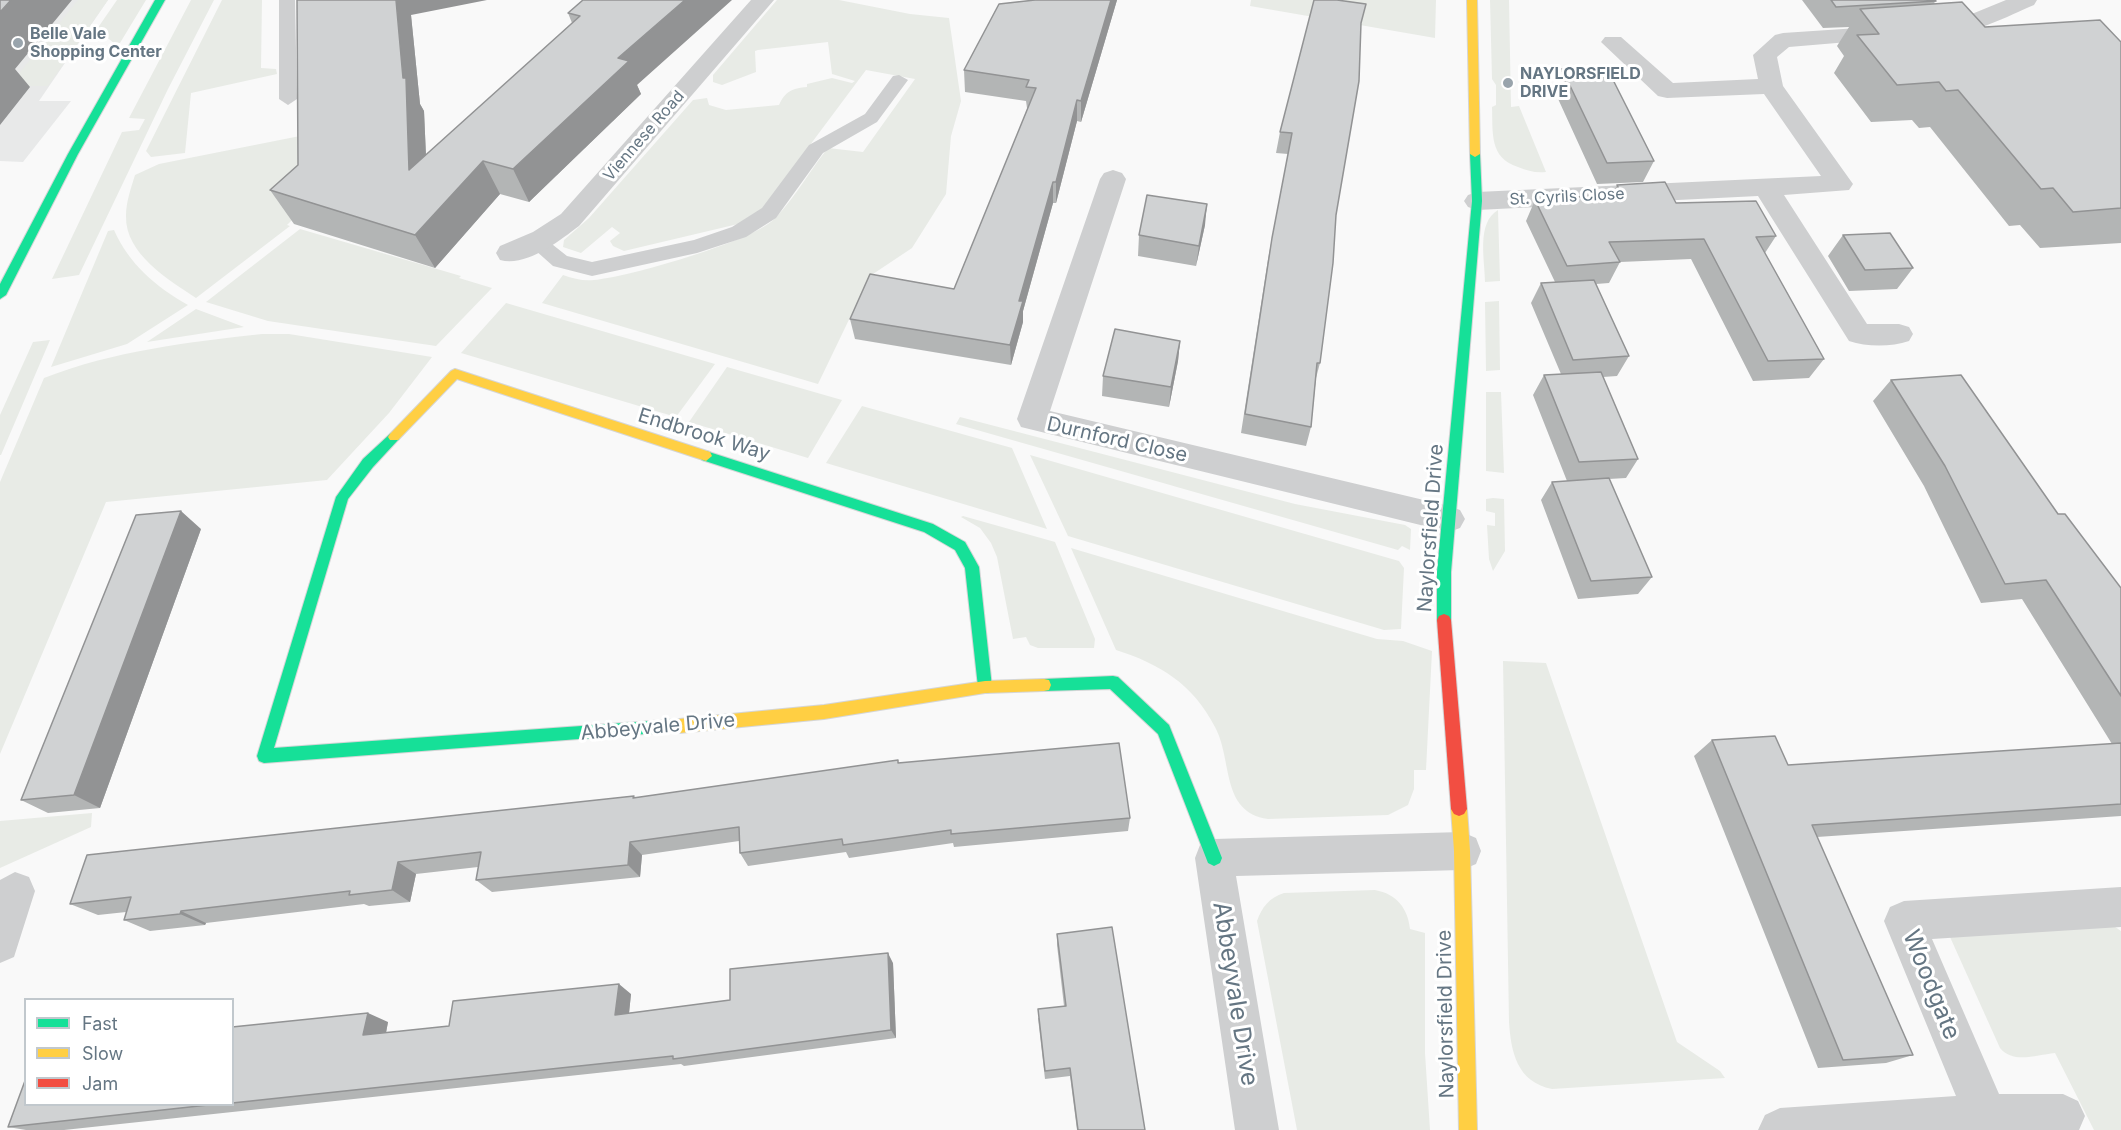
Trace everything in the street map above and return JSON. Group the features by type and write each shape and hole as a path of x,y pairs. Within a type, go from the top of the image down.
{"street":[{"path":"0,295 73,154 160,0"},
{"name":"Viennese Road","path":"510,253 536,242 570,220 763,0"},
{"name":"Naylorsfield Drive","path":"1468,1130 1461,851 1444,628 1444,572 1477,201 1472,0"},
{"name":"St. Cyrils Close","path":"1477,201 1840,184 1771,87 1765,55 1783,40 1930,31 1968,24 2026,0"},
{"path":"1613,42 1668,100 1771,87"},
{"name":"Durnford Close","path":"1113,179 1032,419 1449,519"},
{"path":"1765,186 1862,345 1899,334"},
{"name":"Endbrook Way","path":"342,497 368,463 455,374 928,528 960,546 972,567 985,687"},
{"name":"Abbeyvale Drive","path":"342,497 264,756 591,734 824,712 985,687 1113,682 1164,729 1214,858 1257,1130"},
{"path":"1214,858 1461,851"},
{"path":"0,943 15,891"},
{"name":"Woodgate","path":"1986,1116 1904,921 2121,907"},
{"path":"1780,1130 1986,1116 2063,1116"}],"lane":[{"path":"287,0 288,99"},
{"path":"536,242 560,261 592,269 697,246 739,232 769,213 816,149 871,118 899,80"}],"shaded area":[{"path":"0,0 108,0 39,101 71,101 23,162 0,161"},
{"path":"78,0 108,0 48,86 9,86"},
{"path":"117,0 146,0 120,43 115,44 97,29"},
{"path":"191,0 214,0 168,89 79,275 52,279 122,132 139,130 145,119 129,118"},
{"path":"222,0 262,0 261,68 276,69 277,74 191,93 185,153 151,157 146,151"},
{"path":"777,0 839,0 910,14 949,18 961,101 951,136 946,194 912,248 870,276 818,384 542,303 563,275 590,280 611,277 659,266 739,239 772,221 787,205 828,148 863,152 915,79 866,70 763,208 738,224 624,251 613,246 610,241 620,233 612,227 581,253 563,247 564,240 589,218 693,100 707,98 709,105 726,110 779,105 790,92 797,88 807,87 807,84 832,78 852,83 855,81 832,74 828,42 755,51 756,72 722,85 713,82 713,75"},
{"path":"1251,0 1436,0 1435,38 1250,6"},
{"path":"1490,0 1509,0 1511,107 1519,106 1546,172 1528,171 1509,163 1497,151 1494,143 1492,107 1496,105 1496,85 1492,79"},
{"path":"310,134 313,199 287,225 290,226 196,298 150,264 133,242 126,216 135,175 159,164"},
{"path":"1498,210 1500,281 1485,282 1484,233 1491,216"},
{"path":"300,229 461,276 459,278 492,288 436,346 268,321 206,302"},
{"path":"114,230 127,254 145,274 188,305 127,344 51,367 108,231"},
{"path":"1499,301 1500,370 1486,371 1485,302"},
{"path":"506,303 715,364 676,417 461,353"},
{"path":"196,309 244,327 147,342"},
{"path":"262,334 289,334 432,357 389,413 327,480 106,502 0,754 0,482 44,378 124,354 179,344"},
{"path":"50,340 0,455 0,415 33,342"},
{"path":"727,367 842,400 808,458 689,422"},
{"path":"1486,392 1501,392 1504,473 1486,471"},
{"path":"862,406 1012,448 1047,529 826,463"},
{"path":"960,417 1295,504 1405,525 1411,529 1410,550 1402,546 1398,550 956,424"},
{"path":"1030,455 1399,561 1404,568 1401,629 1384,630 1068,536"},
{"path":"1486,499 1504,499 1505,551 1493,571 1489,559 1487,525 1495,526 1495,513 1486,511"},
{"path":"961,517 1055,542 1095,639 1094,648 1038,648 1030,645 1026,637 1013,639 997,557 991,543 980,528"},
{"path":"1071,548 1377,639 1403,641 1432,651 1426,770 1414,770 1414,789 1408,805 1388,815 1268,819 1253,814 1242,806 1230,783 1220,740 1206,712 1186,687 1161,669 1116,650"},
{"path":"1503,661 1546,663 1677,1042 1720,1071 1725,1078 1552,1089 1531,1080 1518,1064 1514,1055 1509,1022"},
{"path":"92,813 91,827 0,868 0,821"},
{"path":"1375,890 1389,895 1400,904 1407,915 1410,929 1425,933 1425,1053 1430,1130 1297,1130 1257,921 1267,904 1284,893"},
{"path":"2108,922 2121,931 2121,1130 2094,1130 2055,1053 2018,1057 2005,1053 2000,1048 1950,937"}],"building":[{"path":"0,0 11,0 0,12"},
{"path":"297,0 396,0 403,78 406,78 409,170 580,16 568,13 583,0 685,0 618,58 629,61 513,169 483,161 415,235 270,190 298,165"},
{"path":"1035,0 1111,0 1081,101 1077,100 1056,182 1053,182 1019,301 1023,301 1010,345 850,319 870,274 954,289 1036,88 1026,87 1029,80 964,70 999,4"},
{"path":"1314,0 1366,4 1361,23 1359,81 1336,215 1333,263 1320,363 1317,363 1311,427 1245,414 1272,238 1292,133 1280,132"},
{"path":"1831,0 1935,0 1936,1 1836,7"},
{"path":"1962,2 1985,27 2100,20 2121,42 2121,208 2073,212 2053,188 2041,189 1958,90 1946,91 1939,82 1897,85 1857,35 1879,34 1860,9"},
{"path":"1606,66 1654,161 1607,163 1562,69"},
{"path":"1665,182 1676,203 1756,201 1776,236 1756,237 1824,359 1768,361 1704,239 1609,242 1620,262 1567,266 1535,200 1622,194 1617,185"},
{"path":"1147,195 1207,204 1199,246 1139,235"},
{"path":"1890,233 1913,268 1865,270 1843,235"},
{"path":"1594,280 1629,356 1573,360 1541,283"},
{"path":"1115,329 1180,341 1171,387 1103,376"},
{"path":"1601,372 1638,459 1579,462 1544,375"},
{"path":"1961,375 2058,514 2065,514 2121,588 2121,696 2046,580 2005,584 1945,466 1891,380"},
{"path":"1609,478 1652,577 1591,581 1552,482"},
{"path":"181,511 74,795 21,800 136,515"},
{"path":"1775,736 1788,765 2121,743 2121,804 1812,825 1913,1055 1843,1060 1712,740"},
{"path":"1119,743 1130,818 951,834 951,830 843,845 842,839 740,853 739,827 630,842 628,865 476,880 481,852 398,862 392,890 349,895 350,891 124,920 131,897 70,904 87,855 634,796 633,798 898,760 898,763"},
{"path":"1112,927 1145,1130 1078,1130 1070,1068 1045,1071 1038,1009 1066,1006 1057,934"},
{"path":"888,953 891,1030 673,1059 673,1056 234,1103 234,1027 368,1013 363,1035 449,1026 453,1001 619,984 615,1015 730,1000 730,969"},
{"path":"24,1083 24,1106 199,1106 8,1127"}],"traffic: fast":[{"path":"0,295 73,154 160,0"},
{"path":"1444,620 1444,572 1477,201 1475,154"},
{"path":"394,437 368,463 342,497 264,756 679,726"},
{"path":"706,456 928,528 960,546 972,567 985,687"},
{"path":"1044,685 1113,682 1164,730 1214,858"}],"traffic: slow":[{"path":"1472,0 1475,154"},
{"path":"394,437 455,374 706,456"},
{"path":"679,726 824,712 985,687 1044,685"},
{"path":"1459,809 1462,851 1468,1130"}],"traffic: jam":[{"path":"1444,620 1459,809"}],"place":[{"name":"Belle Vale Shopping Center","path":"18,43"},
{"name":"NAYLORSFIELD DRIVE","path":"1508,83"}]}
